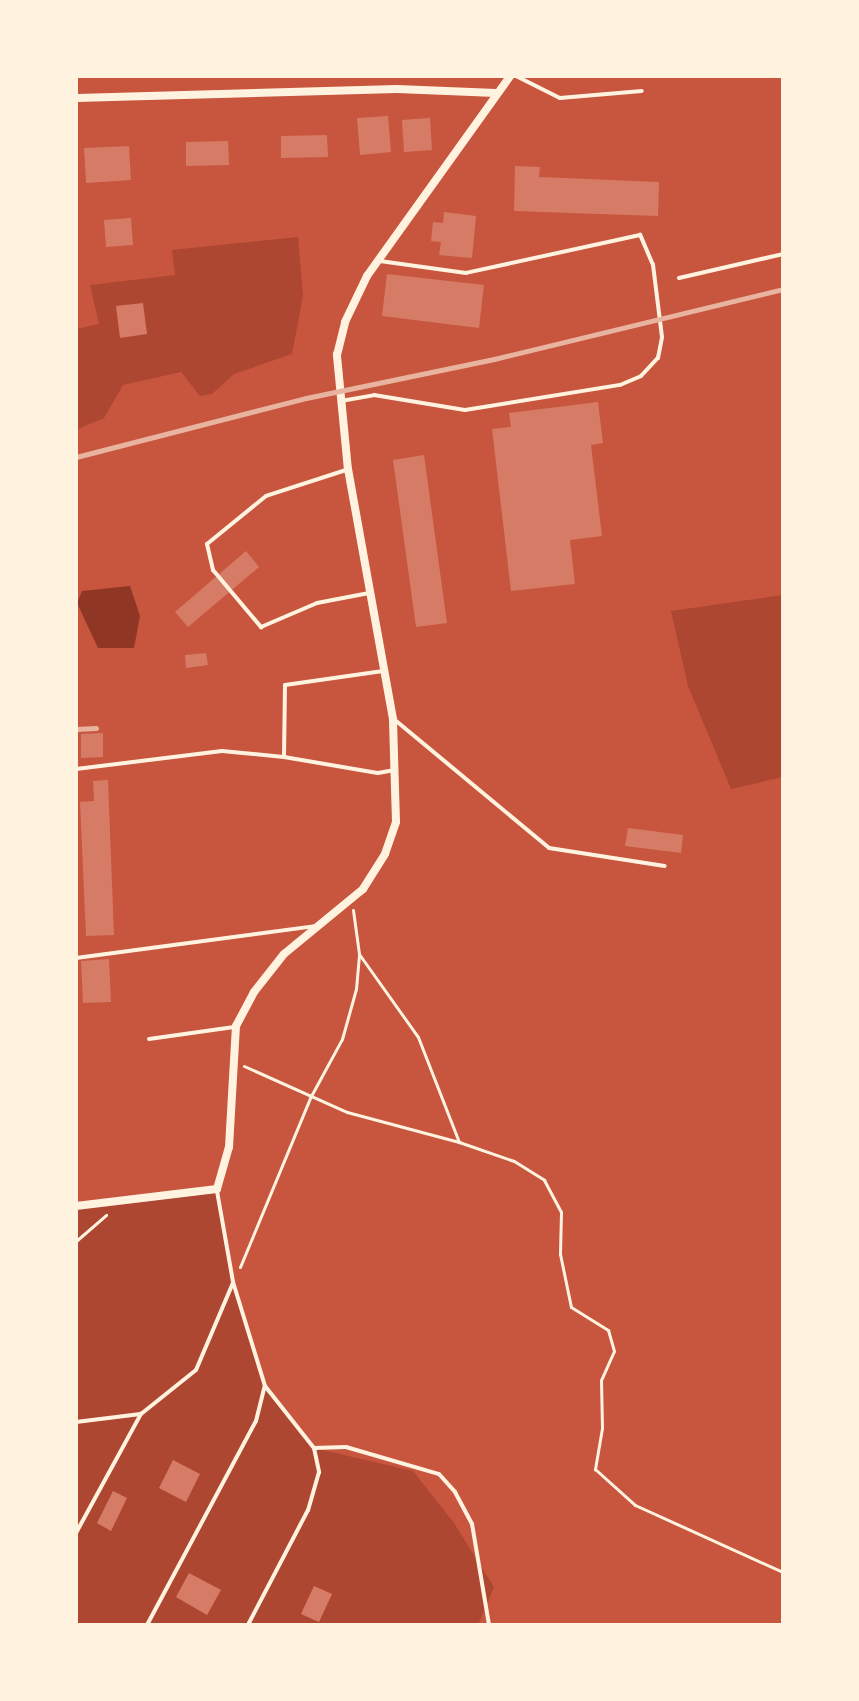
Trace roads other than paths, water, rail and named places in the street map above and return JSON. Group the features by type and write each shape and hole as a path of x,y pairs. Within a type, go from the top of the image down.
{"street":[{"path":"76,1206 217,1189 229,1147 236,1026 254,992 284,954 352,898 385,854 396,822 397,769 393,719 348,470 337,355 345,322 378,261 496,93 513,76"},
{"path":"76,98 397,89 496,93"}],"lane":[{"path":"513,76 560,98 642,91"},
{"path":"341,401 374,395 465,410 620,385 641,376 658,358 662,337 653,265 640,235 466,273 378,261"},
{"path":"679,278 783,254"},
{"path":"348,470 266,496 207,544 213,570 261,627 317,603 371,593"},
{"path":"284,757 285,685 383,671"},
{"path":"393,719 549,848 665,866"},
{"path":"76,769 222,751 284,757 378,773 397,769"},
{"path":"76,958 318,925"},
{"path":"149,1039 236,1026"},
{"path":"217,1189 233,1282 265,1386 314,1448 319,1472 308,1510 248,1625"},
{"path":"76,1533 141,1414 196,1370 233,1282"},
{"path":"147,1625 256,1421 265,1386"},
{"path":"76,1422 141,1414"},
{"path":"314,1448 346,1447 439,1474 455,1492 472,1524 489,1625"}],"railway":[{"path":"76,457 306,398 494,359 783,289"},
{"path":"76,729 96,728"}]}
